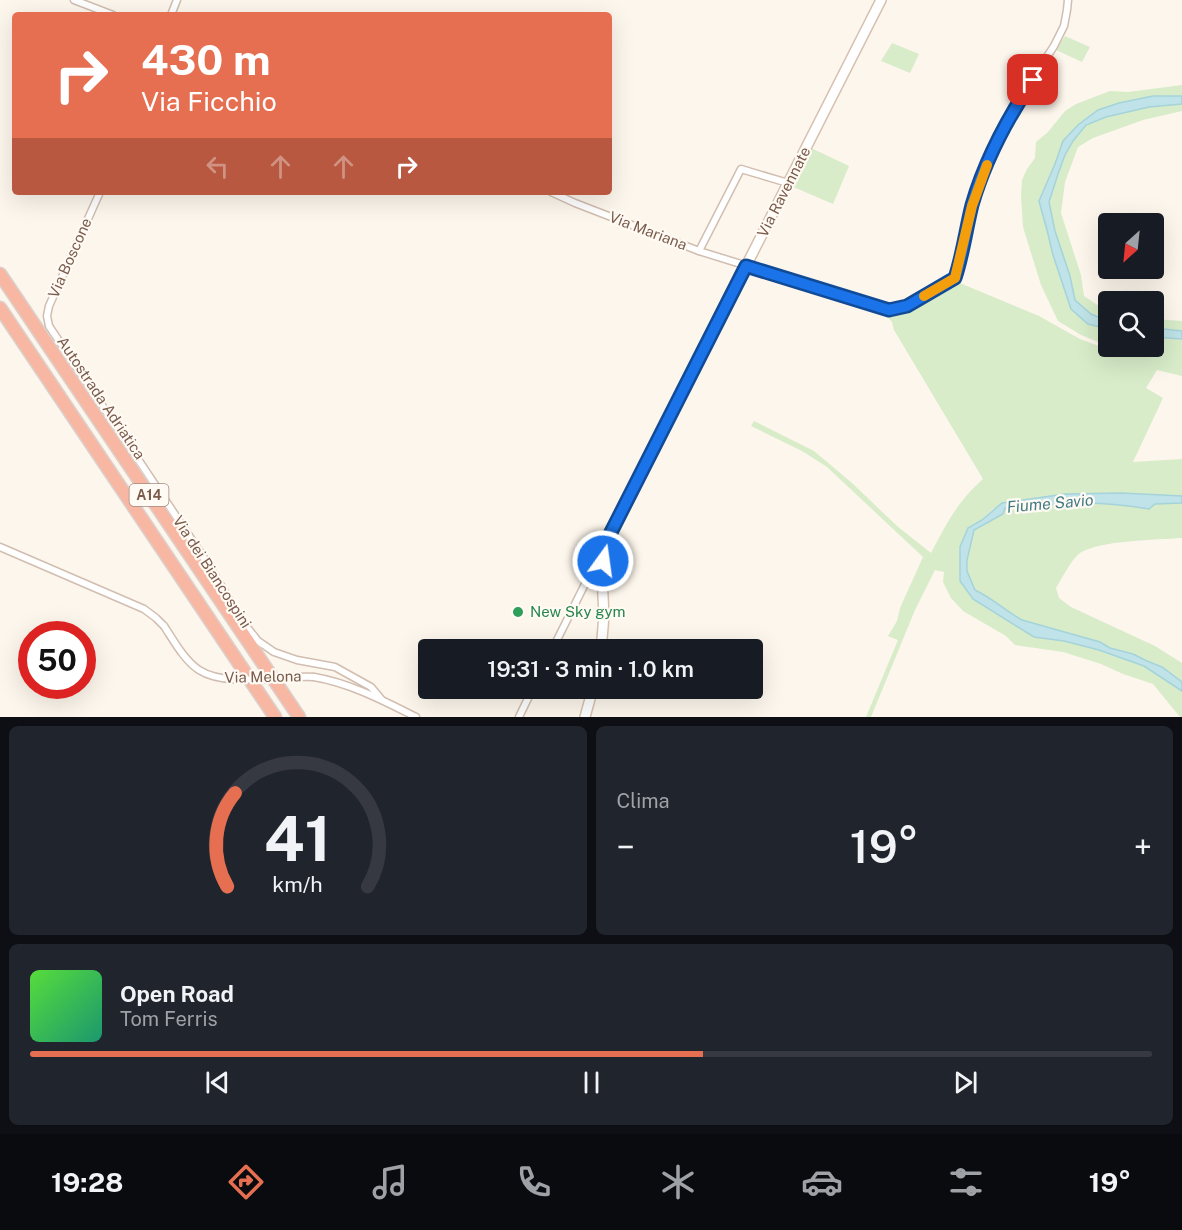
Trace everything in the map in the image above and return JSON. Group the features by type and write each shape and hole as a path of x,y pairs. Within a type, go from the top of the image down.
{"highway":[{"name":"Autostrada Adriatica","path":"0,274 299,717"},
{"name":"A14","path":"0,308 274,717"}],"main road":[{"name":"Via Ravennate","path":"603,639 602,578 605,544 878,1"},
{"path":"585,717 590,699"}],"street":[{"path":"74,0 105,12"},
{"name":"Via Mariana","path":"558,195 699,251 746,266 889,310 907,306 955,278 972,206 992,153 1020,99 1064,26 1068,0"},
{"path":"699,251 741,169 788,183"},
{"name":"Via Boscone","path":"49,326 47,316 49,306 99,195"},
{"name":"Via dei Biancospini","path":"49,326 208,564 243,622 258,641 274,652 297,660 335,667 371,687 381,699"},
{"name":"Via Ravennate","path":"557,639 605,544"},
{"name":"Via Melona","path":"0,546 144,609 164,626 185,657 198,670 211,676 229,680 315,676 381,699 416,717"},
{"path":"584,584 593,578 602,578"},
{"path":"519,717 527,699"}],"green space":[{"path":"1065,36 1090,47 1082,62 1056,50"},
{"path":"892,43 919,54 910,73 881,61"},
{"path":"1182,85 1182,96 1153,96 1078,125 1046,184 1047,230 1053,255 1071,309 1088,324 1098,326 1098,342 1058,321 1041,285 1023,227 1022,180 1035,158 1036,142 1048,132 1065,111 1076,104 1110,91 1128,92"},
{"path":"1182,104 1182,111 1143,120 1093,138 1078,147 1065,182 1061,213 1081,275 1084,296 1098,305 1098,317 1091,314 1075,300 1049,202 1065,155 1086,125 1106,117 1149,107"},
{"path":"811,148 849,166 833,204 791,186"},
{"path":"955,281 1039,316 1080,339 1098,346 1098,357 1164,357 1164,338 1182,339 1182,376 1157,370 1146,388 1163,398 1133,462 1182,459 1182,496 1121,493 1065,494 993,509 982,520 968,528 960,547 973,599 1034,637 1099,649 1144,666 1182,691 1182,717 1153,684 1063,652 1015,645 1006,636 963,611 951,598 943,582 944,572 935,570 915,610 871,717 866,717 898,640 888,636 897,621 900,608 923,557 827,467 802,451 751,426 754,421 814,451 897,526 931,553 959,505 983,479 894,330 892,322 883,312 901,313"},
{"path":"1164,320 1182,321 1182,331 1164,329"},
{"path":"1083,503 1127,505 1149,509 1155,504 1182,503 1182,538 1129,541 1089,549 1080,553 1073,560 1056,588 1059,598 1071,607 1155,646 1182,663 1182,682 1162,667 1133,654 1110,648 1100,642 1022,620 975,590 967,571 967,560 974,530 1005,508"}],"water":[{"path":"1153,96 1182,96 1182,104 1149,107 1106,117 1086,125 1073,141 1059,171 1049,202 1055,231 1070,276 1075,300 1091,314 1098,317 1098,326 1088,324 1071,309 1053,255 1039,201 1063,141 1078,125 1098,110"},
{"path":"1164,329 1182,331 1182,339 1164,338"},
{"name":"Fiume Savio","path":"1121,493 1182,496 1182,503 1155,504 1149,509 1089,503 1030,508 1025,505 1005,508 1003,514 974,530 967,560 967,571 975,590 1022,620 1100,642 1110,648 1133,654 1162,667 1182,682 1182,691 1144,666 1099,650 1064,641 1034,637 973,599 960,581 960,547 968,528 982,520 1002,503 1065,494"}],"slow traffic":[{"path":"924,296 955,278 972,206 987,165"}],"place":[{"name":"New Sky gym","path":"518,612"}],"route":[{"path":"603,561 605,544 746,266 889,310 907,306 955,278 980,182 1005,126 1033,80"}]}
